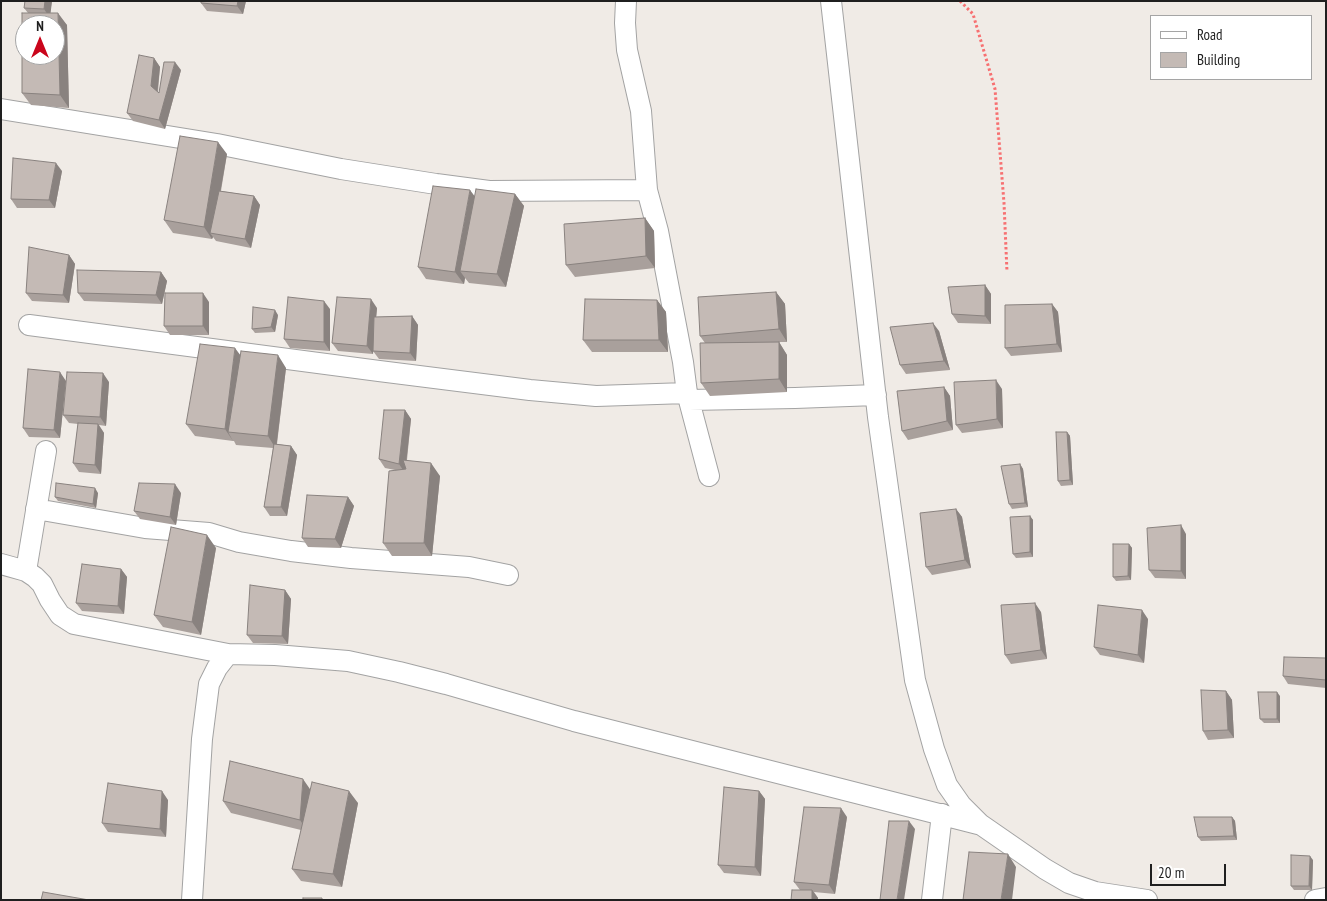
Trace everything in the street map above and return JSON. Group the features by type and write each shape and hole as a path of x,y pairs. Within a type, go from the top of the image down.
{"street":[{"path":"626,1 624,23 641,111 647,190 658,231 688,396 709,476"},
{"path":"831,1 876,395 915,680 946,785 961,806 980,824 1045,869 1069,883 1095,892 1147,900"},
{"path":"1,109 217,144 341,169 489,191 647,190"},
{"path":"29,325 530,390 596,396 796,398 876,395"},
{"path":"26,571 46,451"},
{"path":"36,509 145,528 209,533 238,542 291,551 351,558 469,567 508,574"},
{"path":"1,564 26,571 35,577 42,584 60,615 74,624 228,654 274,655 348,661 399,672 574,721 980,824"},
{"path":"192,900 202,739 208,684 228,654"},
{"path":"932,900 942,814"},
{"path":"1314,900 1326,898"}],"path":[{"path":"960,1 973,14 995,89 1004,203 1007,272"}],"building":[{"path":"25,1 45,1 44,9 24,8"},
{"path":"201,1 238,1 237,6 201,3"},
{"path":"22,13 58,13 58,15 22,15"},
{"path":"139,55 154,58 151,86 159,93 164,62 175,62 159,120 127,113"},
{"path":"22,65 59,65 60,95 22,93"},
{"path":"180,136 218,142 204,227 164,220"},
{"path":"13,158 56,163 49,200 11,199"},
{"path":"433,186 470,190 455,272 418,267"},
{"path":"476,189 515,194 497,274 460,271"},
{"path":"219,191 254,196 245,239 210,233"},
{"path":"645,218 646,256 566,265 564,224"},
{"path":"29,247 69,255 63,295 26,293"},
{"path":"77,270 161,272 156,295 78,293"},
{"path":"985,285 985,316 952,314 948,287"},
{"path":"776,292 779,329 700,336 698,297"},
{"path":"165,293 203,293 203,326 164,326"},
{"path":"288,297 324,301 324,342 284,339"},
{"path":"337,297 371,299 367,346 332,343"},
{"path":"585,299 657,300 659,340 583,340"},
{"path":"1052,304 1057,344 1005,348 1005,305"},
{"path":"253,307 275,310 271,327 252,329"},
{"path":"412,316 410,353 373,351 374,317"},
{"path":"933,323 944,361 900,365 890,327"},
{"path":"779,342 779,379 701,383 700,343"},
{"path":"200,344 235,348 225,429 186,424"},
{"path":"241,351 278,355 268,436 228,432"},
{"path":"28,369 60,372 54,430 23,428"},
{"path":"67,372 103,373 100,417 63,415"},
{"path":"996,380 997,419 956,425 954,382"},
{"path":"944,387 947,421 902,431 897,391"},
{"path":"384,410 405,410 399,464 379,459"},
{"path":"78,423 98,424 95,465 73,463"},
{"path":"1056,432 1067,432 1070,480 1058,481"},
{"path":"274,444 291,446 281,507 264,507"},
{"path":"403,460 431,463 424,543 383,543 389,471 406,469"},
{"path":"1020,464 1025,503 1009,504 1001,466"},
{"path":"56,483 95,488 93,504 55,497"},
{"path":"139,483 175,484 170,517 134,511"},
{"path":"307,495 348,497 335,539 302,538"},
{"path":"956,509 965,560 926,567 920,513"},
{"path":"1030,516 1030,552 1013,554 1010,517"},
{"path":"1181,525 1181,571 1149,570 1147,528"},
{"path":"171,527 207,535 192,622 154,615"},
{"path":"1113,544 1129,544 1128,576 1113,577"},
{"path":"82,564 121,569 118,606 76,603"},
{"path":"250,585 285,590 282,636 247,635"},
{"path":"1035,603 1041,650 1005,655 1001,605"},
{"path":"1098,605 1142,610 1138,655 1094,647"},
{"path":"1284,657 1326,658 1326,680 1283,676"},
{"path":"1201,690 1226,691 1228,730 1203,731"},
{"path":"1258,692 1277,692 1277,719 1260,719"},
{"path":"230,761 303,779 300,820 223,801"},
{"path":"312,782 349,791 333,874 292,869"},
{"path":"108,783 162,791 160,829 102,823"},
{"path":"724,787 759,791 755,867 718,865"},
{"path":"804,807 841,808 829,885 794,882"},
{"path":"1194,817 1232,817 1234,836 1198,837"},
{"path":"889,821 909,821 897,900 880,900"},
{"path":"969,852 1008,854 1001,900 963,900"},
{"path":"1291,855 1310,856 1309,886 1291,886"},
{"path":"792,890 812,890 812,900 791,900"},
{"path":"43,892 89,900 41,900"},
{"path":"303,898 322,898 322,900 303,900"}]}
